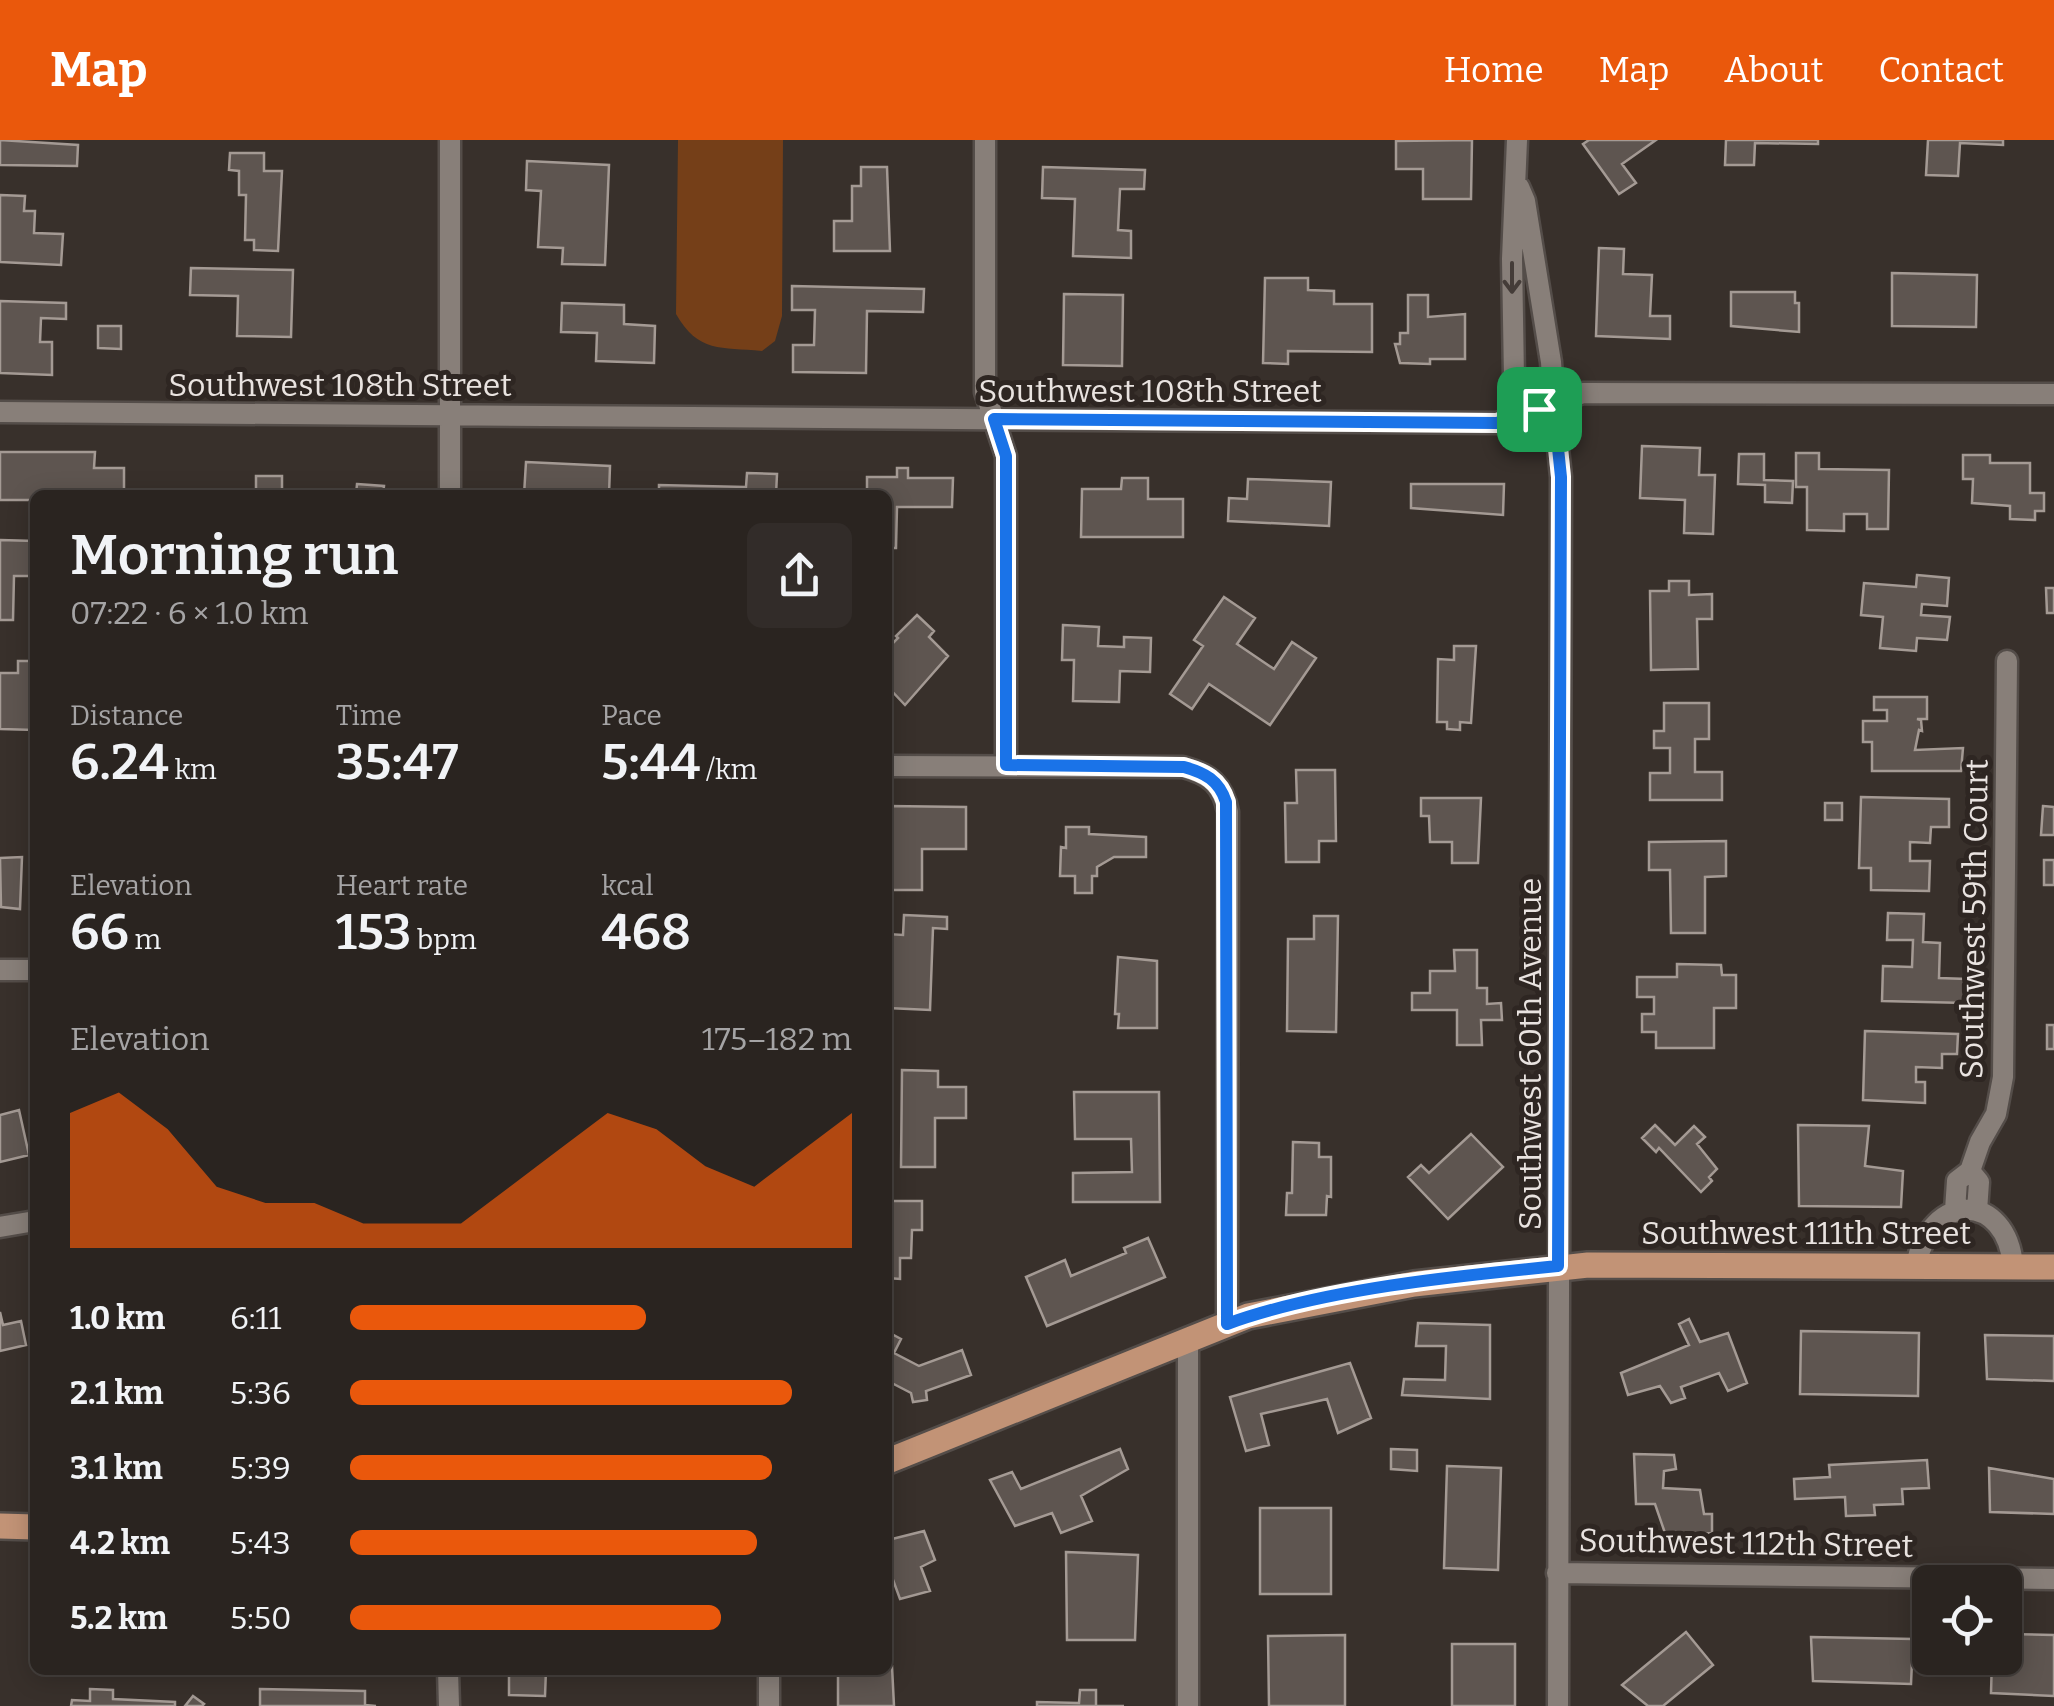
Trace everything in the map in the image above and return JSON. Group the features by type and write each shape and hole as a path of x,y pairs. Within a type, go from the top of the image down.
{"main road":[{"name":"Southwest 111th Street","path":"1558,1266 2054,1267"},
{"path":"892,1459 1265,1312 1372,1290 1558,1266"},
{"path":"0,1526 30,1527"}],"street":[{"path":"450,140 450,490"},
{"path":"986,140 985,392 1006,456 1006,765"},
{"name":"Southwest 60th Avenue","path":"1517,140 1517,180 1512,206 1513,362 1520,391 1556,429 1561,477 1558,1706"},
{"name":"Southwest 60th Avenue","path":"1517,180 1525,201 1551,362 1552,377 1539,409"},
{"name":"Southwest 108th Street","path":"0,412 1497,423 1583,392 2054,394"},
{"name":"Southwest 59th Court","path":"1916,1266 1926,1233 1954,1210 1958,1181 1970,1171 1996,1114 2004,1077 2008,661"},
{"path":"892,766 1184,767 1216,782 1223,791 1228,812 1227,1324"},
{"path":"0,970 30,970"},
{"path":"1970,1171 1978,1182 1977,1211"},
{"path":"1954,1210 1977,1211 2002,1228 2009,1239 2013,1266"},
{"path":"0,1227 30,1222"},
{"path":"1188,1340 1188,1706"},
{"name":"Southwest 112th Street","path":"1557,1573 2054,1579"},
{"path":"448,1675 448,1706"},
{"path":"770,1675 770,1706"}],"shaded area":[{"path":"678,140 783,140 782,316 775,341 762,351 702,342 676,314"}],"building":[{"path":"0,140 78,145 77,166 0,165"},
{"path":"1472,140 1471,199 1423,199 1423,169 1396,169 1396,141"},
{"path":"1589,140 1656,140 1622,164 1636,183 1619,194 1583,144"},
{"path":"1726,140 1818,140 1818,144 1755,143 1754,165 1725,165"},
{"path":"1928,140 2003,140 2003,145 1960,143 1958,176 1926,175"},
{"path":"230,153 264,153 264,171 282,171 278,251 254,250 254,240 245,240 246,195 239,195 239,171 229,170"},
{"path":"527,161 609,165 605,265 562,264 563,248 538,247 541,191 526,190"},
{"path":"861,167 887,167 890,251 834,251 834,221 852,221 852,186 861,186"},
{"path":"1043,167 1145,170 1144,189 1120,189 1118,230 1131,231 1131,258 1073,256 1075,199 1042,198"},
{"path":"0,195 25,196 24,211 35,211 34,233 63,234 61,265 0,262"},
{"path":"1599,248 1624,249 1623,274 1652,275 1650,316 1670,316 1670,339 1596,336"},
{"path":"191,268 293,270 291,337 237,336 238,296 190,295"},
{"path":"1892,273 1977,275 1976,327 1892,326"},
{"path":"1265,278 1308,278 1308,290 1334,291 1334,304 1372,304 1372,352 1288,351 1288,364 1263,363"},
{"path":"792,286 924,289 923,312 867,311 866,373 793,372 793,345 814,345 815,310 792,310"},
{"path":"1731,292 1795,292 1799,332 1731,326"},
{"path":"1064,294 1123,295 1122,366 1063,365"},
{"path":"1408,295 1428,295 1428,317 1465,314 1465,359 1400,363 1395,344 1400,344 1400,333 1408,333"},
{"path":"0,301 66,303 66,319 41,318 40,342 52,342 52,375 0,373"},
{"path":"562,303 624,305 624,324 655,326 654,363 596,361 597,333 561,332"},
{"path":"98,326 121,326 121,349 98,348"},
{"path":"1642,446 1700,448 1699,475 1715,475 1713,534 1684,533 1685,500 1640,498"},
{"path":"0,452 95,452 94,468 124,468 124,490 30,490 30,500 0,500"},
{"path":"1796,453 1819,453 1819,469 1889,470 1888,529 1867,529 1867,514 1844,514 1844,531 1807,530 1807,487 1796,487"},
{"path":"1739,454 1764,454 1764,480 1793,481 1792,503 1765,502 1765,485 1738,484"},
{"path":"1963,455 1990,455 1990,463 2030,463 2030,493 2044,493 2044,511 2035,511 2035,520 2010,519 2010,506 1972,503 1973,479 1963,479"},
{"path":"526,462 610,466 609,490 524,490"},
{"path":"897,468 908,468 908,478 953,478 952,507 897,507 896,548 892,548 892,490 867,490 867,477 897,477"},
{"path":"747,473 777,474 776,490 659,490 659,485 746,487"},
{"path":"256,476 282,476 282,490 256,490"},
{"path":"1122,478 1148,478 1148,499 1183,499 1183,537 1081,537 1082,489 1121,489"},
{"path":"1248,479 1331,482 1329,526 1228,521 1229,498 1247,499"},
{"path":"357,484 384,486 384,490 356,490"},
{"path":"1411,484 1504,484 1503,515 1411,508"},
{"path":"0,540 30,541 30,576 14,576 13,620 0,620"},
{"path":"1917,575 1949,578 1947,606 1922,604 1921,615 1950,617 1947,640 1917,638 1916,651 1880,648 1883,617 1861,615 1864,583 1916,587"},
{"path":"1669,581 1689,581 1689,595 1712,594 1712,619 1697,619 1698,669 1651,670 1650,591 1669,591"},
{"path":"2046,588 2054,588 2054,613 2047,613"},
{"path":"1224,597 1255,618 1237,644 1274,669 1292,642 1316,658 1270,725 1209,684 1192,709 1170,694 1203,646 1194,640"},
{"path":"917,615 934,631 929,637 948,656 905,705 892,691 892,644"},
{"path":"1063,625 1099,627 1098,646 1124,647 1124,637 1151,638 1150,672 1120,671 1119,702 1073,701 1074,660 1062,660"},
{"path":"1454,646 1476,646 1471,723 1460,722 1460,730 1447,729 1447,722 1437,722 1438,659 1454,660"},
{"path":"18,661 30,661 30,730 0,729 0,673 18,673"},
{"path":"1874,697 1927,697 1927,719 1917,719 1921,720 1922,731 1919,730 1915,750 1963,748 1961,771 1872,771 1872,742 1863,742 1863,721 1887,721 1887,710 1874,710"},
{"path":"1664,703 1709,703 1709,739 1695,739 1695,772 1722,772 1722,800 1650,800 1650,773 1670,773 1670,748 1654,748 1654,731 1664,731"},
{"path":"1296,770 1335,770 1336,841 1319,841 1319,862 1286,862 1285,803 1297,803"},
{"path":"1861,797 1949,799 1949,827 1931,827 1930,843 1910,842 1910,861 1930,861 1929,891 1871,890 1871,868 1859,868"},
{"path":"1421,798 1481,798 1478,863 1452,863 1452,842 1430,842 1429,816 1421,816"},
{"path":"1825,803 1842,803 1842,820 1825,820"},
{"path":"892,806 966,807 966,849 922,849 922,890 892,890"},
{"path":"2043,806 2054,807 2054,835 2041,835"},
{"path":"1066,827 1089,827 1089,834 1146,837 1146,857 1114,857 1097,867 1097,876 1092,876 1092,893 1075,893 1075,876 1060,876"},
{"path":"1726,841 1726,876 1705,877 1705,933 1671,933 1670,870 1649,870 1649,842"},
{"path":"22,857 20,909 1,907 0,858"},
{"path":"2044,860 2054,860 2054,885 2044,885"},
{"path":"1888,913 1924,914 1923,942 1940,943 1939,978 1967,979 1966,1003 1882,1001 1883,966 1912,967 1913,940 1887,940"},
{"path":"904,915 947,917 947,929 933,928 930,1010 892,1008 892,934 903,935"},
{"path":"1314,916 1338,916 1336,1032 1287,1031 1288,939 1314,939"},
{"path":"1454,950 1477,950 1477,988 1487,988 1487,1004 1501,1003 1502,1020 1481,1020 1482,1045 1457,1045 1457,1010 1412,1010 1412,993 1430,993 1430,971 1455,971"},
{"path":"1118,957 1157,961 1157,1028 1118,1028"},
{"path":"1677,964 1721,965 1722,975 1736,975 1736,1008 1714,1008 1714,1048 1656,1048 1656,1032 1642,1032 1642,1014 1654,1014 1654,997 1637,997 1637,977 1677,977"},
{"path":"2047,1025 2054,1025 2054,1049 2047,1049"},
{"path":"1865,1031 1958,1034 1957,1054 1942,1054 1942,1068 1916,1067 1916,1082 1925,1082 1925,1103 1863,1100"},
{"path":"902,1070 938,1071 938,1087 966,1087 966,1118 935,1118 935,1167 901,1167"},
{"path":"1074,1092 1159,1092 1160,1202 1073,1202 1073,1173 1132,1172 1131,1139 1075,1139"},
{"path":"19,1110 29,1155 0,1162 0,1115"},
{"path":"1655,1125 1675,1145 1694,1126 1705,1137 1697,1144 1717,1169 1701,1192 1659,1148 1656,1152 1642,1138"},
{"path":"1798,1125 1869,1126 1865,1166 1903,1171 1901,1207 1799,1206"},
{"path":"1471,1134 1503,1167 1448,1219 1408,1177 1421,1165 1429,1173"},
{"path":"1293,1142 1319,1143 1319,1157 1331,1157 1331,1197 1327,1196 1326,1215 1286,1215 1287,1193 1292,1193"},
{"path":"892,1201 922,1201 922,1230 912,1230 911,1258 900,1258 900,1279 892,1278"},
{"path":"1148,1238 1165,1277 1047,1326 1026,1277 1065,1260 1071,1276 1126,1253 1124,1248"},
{"path":"0,1312 3,1325 21,1321 26,1345 0,1351"},
{"path":"1689,1319 1700,1342 1728,1333 1747,1383 1728,1391 1719,1373 1681,1387 1685,1398 1671,1403 1660,1386 1628,1395 1621,1373 1689,1345 1679,1324"},
{"path":"1418,1323 1490,1325 1490,1399 1402,1395 1404,1379 1445,1380 1446,1346 1416,1346"},
{"path":"1801,1331 1919,1333 1918,1396 1800,1394"},
{"path":"892,1334 901,1339 894,1353 919,1366 962,1350 971,1375 926,1391 927,1400 913,1402 911,1393 892,1383"},
{"path":"1985,1335 2054,1336 2054,1381 1987,1379"},
{"path":"1350,1363 1371,1418 1338,1433 1327,1399 1261,1414 1269,1445 1246,1451 1230,1397"},
{"path":"1120,1449 1128,1469 1081,1496 1092,1521 1061,1533 1052,1513 1015,1526 990,1480 1012,1472 1021,1489"},
{"path":"1391,1449 1417,1450 1417,1471 1391,1469"},
{"path":"1634,1454 1674,1455 1676,1469 1664,1471 1663,1488 1700,1490 1704,1514 1712,1514 1712,1533 1666,1536 1655,1504 1636,1504"},
{"path":"1927,1460 1929,1488 1902,1489 1903,1504 1874,1505 1875,1515 1846,1516 1845,1497 1795,1499 1794,1479 1830,1477 1829,1465"},
{"path":"1447,1466 1501,1468 1498,1570 1444,1568"},
{"path":"1989,1468 2054,1479 2054,1514 1990,1512"},
{"path":"1260,1508 1331,1508 1331,1594 1260,1594"},
{"path":"924,1531 935,1560 921,1567 930,1591 900,1599 892,1577 892,1539"},
{"path":"1066,1552 1138,1555 1135,1640 1067,1640"},
{"path":"1686,1632 1713,1665 1663,1706 1648,1706 1622,1685"},
{"path":"2022,1634 2054,1635 2054,1696 1991,1693 1992,1675 2022,1675"},
{"path":"1345,1635 1345,1706 1269,1706 1268,1636"},
{"path":"1811,1637 1912,1639 1911,1684 1813,1681"},
{"path":"1452,1644 1515,1644 1515,1706 1452,1706"},
{"path":"892,1666 894,1706 838,1706 838,1675 892,1675"},
{"path":"509,1675 546,1675 545,1696 509,1695"},
{"path":"90,1689 113,1690 113,1699 175,1702 175,1706 71,1706 72,1700 90,1701"},
{"path":"260,1689 365,1691 365,1705 376,1706 260,1706"},
{"path":"1080,1690 1096,1690 1096,1706 1037,1706 1037,1702 1079,1703"},
{"path":"193,1696 204,1704 185,1706"}],"route":[{"path":"1539,409 1556,429 1561,477 1558,1266 1372,1290 1265,1312 1227,1324 1226,802 1216,782 1184,767 1006,765 1006,456 994,419 1497,423 1539,409"}]}
